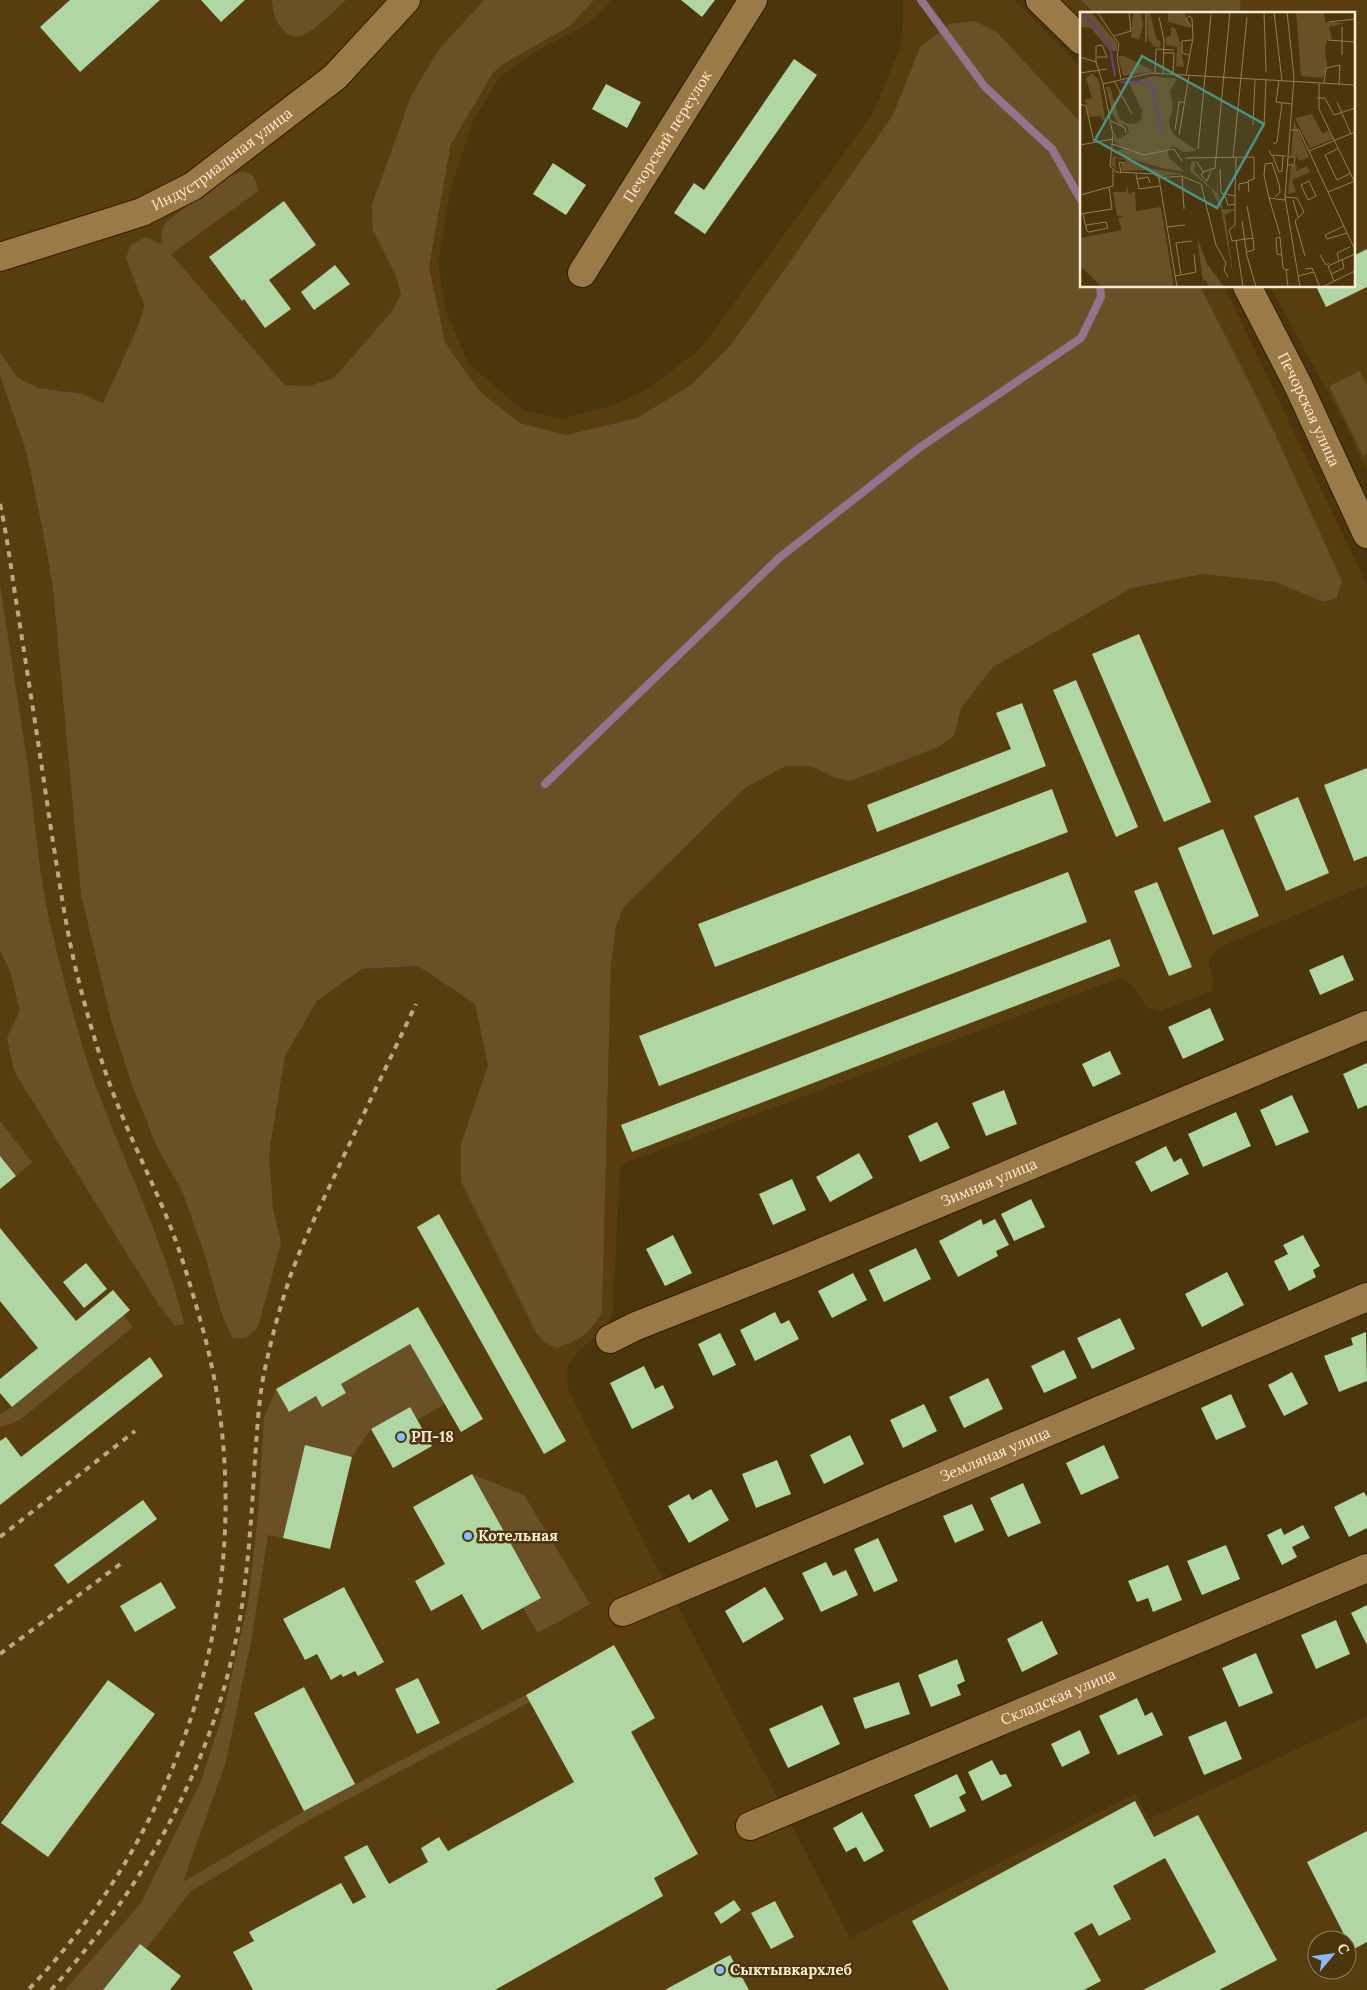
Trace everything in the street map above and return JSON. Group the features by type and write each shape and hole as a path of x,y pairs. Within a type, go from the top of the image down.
{"street":[{"name":"Индустриальная улица","path":"0,257 142,212 193,186 335,77 406,0"},
{"name":"Печорский переулок","path":"582,273 753,0"},
{"path":"1040,0 1080,39"},
{"name":"Печорская улица","path":"1248,288 1298,385 1367,534"},
{"name":"Зимняя улица","path":"610,1339 636,1326 800,1261 1367,1025"},
{"name":"Земляная улица","path":"623,1612 1367,1297"},
{"name":"Складская улица","path":"750,1826 1367,1568"}],"shaded area":[{"path":"0,0 484,0 439,49 373,231 395,274 401,294 392,311 334,378 309,386 285,385 164,246 126,259 144,305 139,324 103,403 83,394 38,388 17,377 0,352"},
{"path":"272,0 346,0 307,33 292,36 286,33 277,22"},
{"path":"484,0 594,0 570,26 502,65 493,73 451,144 429,266 445,342 479,391 520,423 566,435 637,418 691,385 731,345 893,115 920,47 950,24 975,21 997,32 1080,122 1080,288 1201,288 1273,429 1342,581 1337,597 1324,602 1275,582 1203,574 1132,588 993,667 961,708 954,736 938,747 850,781 833,777 811,766 786,766 745,788 624,907 616,926 611,964 602,1312 589,1331 565,1345 557,1348 544,1342 535,1331 461,1181 461,1143 488,1066 475,1004 418,966 362,969 317,1001 285,1056 269,1155 273,1207 281,1243 258,1327 246,1338 232,1338 220,1309 205,1256 182,1191 157,1147 131,1083 111,1020 81,895 53,589 26,451 0,375 0,352 17,377 38,388 83,394 103,403 139,324 144,305 126,259 130,245 146,237 163,245 162,234 166,222 226,178 246,172 254,178 258,191 171,254 285,385 309,386 334,378 392,311 401,294 395,274 373,231 372,205 411,96 439,49"},
{"path":"594,0 611,0 588,24 534,52 500,77 474,118 450,191 438,262 445,309 469,364 523,410 561,419 614,405 648,389 700,349 872,115 902,44 903,0 1014,0 1080,66 1080,122 997,32 920,47 893,115 731,345 691,385 637,418 566,435 520,423 479,391 445,342 429,266 451,144 493,73 502,65 570,26"},
{"path":"1062,0 1367,0 1367,473 1346,426 1271,288 1354,288 1354,12 1080,12 1080,19"},
{"path":"1081,0 1240,0 1241,12 1093,12"},
{"path":"1201,288 1225,288 1367,585 1367,885 1222,946 1212,954 1209,964 1214,981 1212,991 1160,1011 1147,1007 1128,981 1120,978 620,1165 611,1317 607,1326 577,1353 570,1362 567,1371 568,1388 653,1560 850,1938 1135,1794 1149,1819 1367,1716 1367,1990 0,1990 0,375 26,451 53,589 81,895 111,1020 131,1084 157,1147 182,1191 205,1256 220,1309 281,1243 273,1207 269,1155 285,1056 317,1001 362,969 418,966 475,1004 488,1066 461,1143 575,1341 594,1328 602,1312 611,964 616,926 624,907 745,788 786,766 811,766 833,777 954,736 961,708 993,667 1132,588 1203,574 1275,582 1324,602 1337,597 1342,581 1273,429"},
{"path":"1360,371 1367,385 1367,454 1363,456 1329,386"},
{"path":"0,584 28,767 42,884 56,950 90,1068 161,1249 174,1286 184,1324 175,1326 158,1304 14,1071 7,1037 20,1011 10,971 0,950"},
{"path":"0,1121 32,1162 16,1176 0,1156"},
{"path":"123,1315 133,1327 20,1420 0,1427 0,1414 12,1407"},
{"path":"410,1344 445,1404 417,1420 409,1407 371,1429 352,1457 305,1446 283,1538 268,1535 251,1642 226,1761 183,1882 304,1811 526,1695 530,1702 309,1820 190,1892 146,1949 140,1944 103,1990 65,1990 141,1903 201,1781 224,1710 248,1602 258,1516 264,1418 276,1389 289,1412 316,1396 323,1407 346,1393 341,1384"},
{"path":"472,1474 524,1495 590,1604 538,1633 523,1608 541,1597"}],"building":[{"path":"70,0 160,0 80,72 40,27"},
{"path":"201,0 245,0 221,22"},
{"path":"681,0 715,0 702,17"},
{"path":"794,59 817,75 705,234 674,213 694,183 704,190"},
{"path":"606,84 641,102 627,128 592,109"},
{"path":"553,163 586,185 566,215 533,194"},
{"path":"284,201 316,245 269,280 291,309 265,328 209,257"},
{"path":"1367,249 1367,287 1326,307 1317,288 1354,288 1354,256"},
{"path":"335,265 350,284 314,310 301,292"},
{"path":"1139,634 1211,802 1164,822 1092,654"},
{"path":"1076,680 1138,827 1116,837 1053,690"},
{"path":"1022,703 1046,766 877,832 867,805 1011,749 996,713"},
{"path":"1367,768 1367,856 1354,861 1324,785"},
{"path":"1052,789 1068,832 715,967 698,924"},
{"path":"1298,797 1329,873 1286,891 1254,816"},
{"path":"1223,829 1259,916 1213,935 1178,848"},
{"path":"1068,872 1087,922 659,1086 639,1036"},
{"path":"1157,882 1192,967 1169,976 1134,891"},
{"path":"1110,939 1120,966 632,1152 621,1125"},
{"path":"1343,955 1354,980 1320,995 1309,970"},
{"path":"1210,1008 1224,1040 1183,1059 1168,1027"},
{"path":"1110,1051 1121,1074 1093,1087 1082,1064"},
{"path":"1367,1063 1367,1105 1358,1109 1343,1074"},
{"path":"1004,1090 1017,1124 986,1136 972,1103"},
{"path":"1292,1095 1309,1132 1276,1146 1260,1110"},
{"path":"1236,1112 1251,1146 1203,1167 1188,1134"},
{"path":"937,1122 950,1148 920,1162 908,1136"},
{"path":"1166,1146 1174,1162 1181,1158 1189,1174 1151,1192 1135,1162"},
{"path":"859,1153 873,1178 830,1202 816,1177"},
{"path":"0,1156 16,1176 0,1189"},
{"path":"792,1179 806,1210 773,1225 759,1194"},
{"path":"1031,1199 1045,1227 1014,1241 1001,1214"},
{"path":"439,1214 566,1441 544,1454 417,1227"},
{"path":"981,1219 983,1225 995,1219 1009,1245 996,1251 998,1256 958,1277 939,1241"},
{"path":"0,1228 76,1321 113,1290 130,1310 12,1407 0,1393 0,1379 38,1348 0,1301"},
{"path":"673,1235 692,1273 665,1286 646,1249"},
{"path":"1303,1235 1320,1266 1313,1270 1316,1277 1289,1291 1274,1261 1288,1254 1283,1245"},
{"path":"916,1248 931,1279 884,1302 869,1270"},
{"path":"86,1263 107,1289 84,1308 63,1282"},
{"path":"1227,1272 1244,1305 1202,1327 1185,1294"},
{"path":"853,1273 867,1300 832,1318 818,1291"},
{"path":"418,1307 483,1419 461,1432 410,1344 341,1384 346,1393 322,1407 316,1396 289,1412 276,1389"},
{"path":"775,1312 781,1324 789,1320 799,1339 755,1361 740,1330"},
{"path":"1120,1318 1135,1349 1092,1369 1077,1338"},
{"path":"1366,1332 1367,1381 1339,1392 1324,1356 1353,1345 1351,1338"},
{"path":"720,1333 736,1365 713,1376 698,1344"},
{"path":"1064,1350 1077,1378 1044,1393 1031,1366"},
{"path":"150,1357 163,1376 0,1505 0,1441 6,1437 21,1457"},
{"path":"644,1366 655,1389 663,1385 674,1408 632,1429 610,1383"},
{"path":"1292,1372 1308,1404 1284,1416 1268,1385"},
{"path":"988,1378 1003,1409 964,1428 949,1397"},
{"path":"1231,1394 1246,1427 1216,1440 1201,1408"},
{"path":"924,1404 937,1431 903,1448 890,1420"},
{"name":"РП-18","path":"410,1407 432,1446 393,1468 371,1429"},
{"path":"850,1435 864,1464 824,1484 810,1455"},
{"path":"305,1445 352,1457 330,1549 283,1538"},
{"path":"1104,1445 1119,1478 1081,1495 1066,1463"},
{"path":"777,1460 791,1494 756,1508 742,1474"},
{"name":"Котельная","path":"472,1474 541,1598 482,1630 462,1594 431,1611 415,1581 445,1564 413,1507"},
{"path":"1023,1483 1041,1523 1008,1537 990,1498"},
{"path":"711,1489 729,1520 689,1543 668,1506 689,1494 692,1500"},
{"path":"1364,1492 1367,1497 1367,1528 1349,1537 1334,1507"},
{"path":"143,1500 157,1519 68,1584 54,1565"},
{"path":"972,1504 984,1530 955,1543 943,1516"},
{"path":"1303,1525 1310,1538 1292,1547 1297,1557 1282,1565 1267,1535 1281,1528 1284,1535"},
{"path":"878,1538 898,1581 874,1592 854,1549"},
{"path":"1226,1545 1240,1579 1202,1595 1187,1561"},
{"path":"826,1562 833,1576 846,1570 858,1595 821,1612 802,1573"},
{"path":"1168,1565 1182,1600 1153,1612 1148,1598 1137,1602 1128,1581"},
{"path":"161,1582 176,1608 135,1632 120,1606"},
{"path":"344,1587 384,1662 358,1676 355,1671 343,1677 341,1674 331,1680 317,1654 305,1660 283,1619"},
{"path":"765,1587 784,1619 743,1643 725,1611"},
{"path":"1367,1605 1367,1645 1351,1613"},
{"path":"1336,1620 1350,1654 1316,1669 1301,1635"},
{"path":"1042,1621 1058,1654 1022,1672 1007,1639"},
{"path":"614,1645 655,1718 631,1732 698,1854 654,1878 663,1896 495,1990 253,1990 233,1952 254,1941 249,1932 341,1883 353,1904 366,1897 344,1857 367,1845 389,1884 428,1862 421,1848 439,1837 448,1851 574,1782 526,1695"},
{"path":"1256,1653 1273,1693 1239,1707 1222,1668"},
{"path":"957,1659 965,1681 957,1685 961,1695 931,1707 918,1675"},
{"path":"418,1678 440,1723 417,1734 395,1689"},
{"path":"108,1680 155,1714 48,1857 1,1823"},
{"path":"899,1682 910,1714 865,1729 853,1698"},
{"path":"304,1687 355,1784 304,1811 254,1713"},
{"path":"1137,1698 1145,1716 1152,1712 1163,1735 1118,1755 1099,1716"},
{"path":"822,1705 840,1744 788,1768 769,1729"},
{"path":"1226,1721 1242,1759 1204,1775 1188,1737"},
{"path":"1080,1730 1090,1753 1062,1767 1051,1744"},
{"path":"992,1760 1000,1775 1006,1774 1012,1786 982,1801 968,1772"},
{"path":"957,1774 966,1793 959,1797 966,1811 930,1828 914,1795"},
{"path":"1135,1801 1154,1837 1198,1815 1277,1960 1219,1990 1143,1990 1216,1952 1165,1858 1113,1886 1131,1919 1099,1936 1092,1923 1074,1933 1101,1981 1084,1990 949,1990 912,1921"},
{"path":"862,1812 884,1851 864,1862 856,1847 846,1852 833,1828"},
{"path":"1367,1831 1367,1942 1357,1947 1357,1930 1342,1930 1307,1862"},
{"path":"734,1900 741,1910 721,1924 714,1913"},
{"path":"775,1901 794,1937 771,1949 751,1913"},
{"path":"140,1944 181,1976 170,1990 103,1990"},
{"name":"Сыктывкархлеб","path":"730,1955 749,1990 665,1990 672,1986"}],"waterway":[{"path":"921,0 985,87 1052,149 1080,198"},
{"path":"545,784 779,558 919,448 1081,338 1101,297 1100,288"}],"railway":[{"path":"0,504 8,545 60,885 75,966 93,1034 109,1082 178,1246 200,1319 219,1408 226,1498 220,1588 203,1677 175,1763 136,1844 87,1921 28,1990"},
{"path":"51,1990 89,1945 124,1898 155,1849 182,1797 205,1744 224,1689 237,1632 248,1558 261,1391 277,1318 295,1262 307,1234 416,1004"},
{"path":"0,1537 135,1431"},
{"path":"0,1654 123,1562"}],"place":[{"name":"РП-18","path":"401,1437"},
{"name":"Котельная","path":"468,1536"},
{"name":"Сыктывкархлеб","path":"720,1970"}]}
